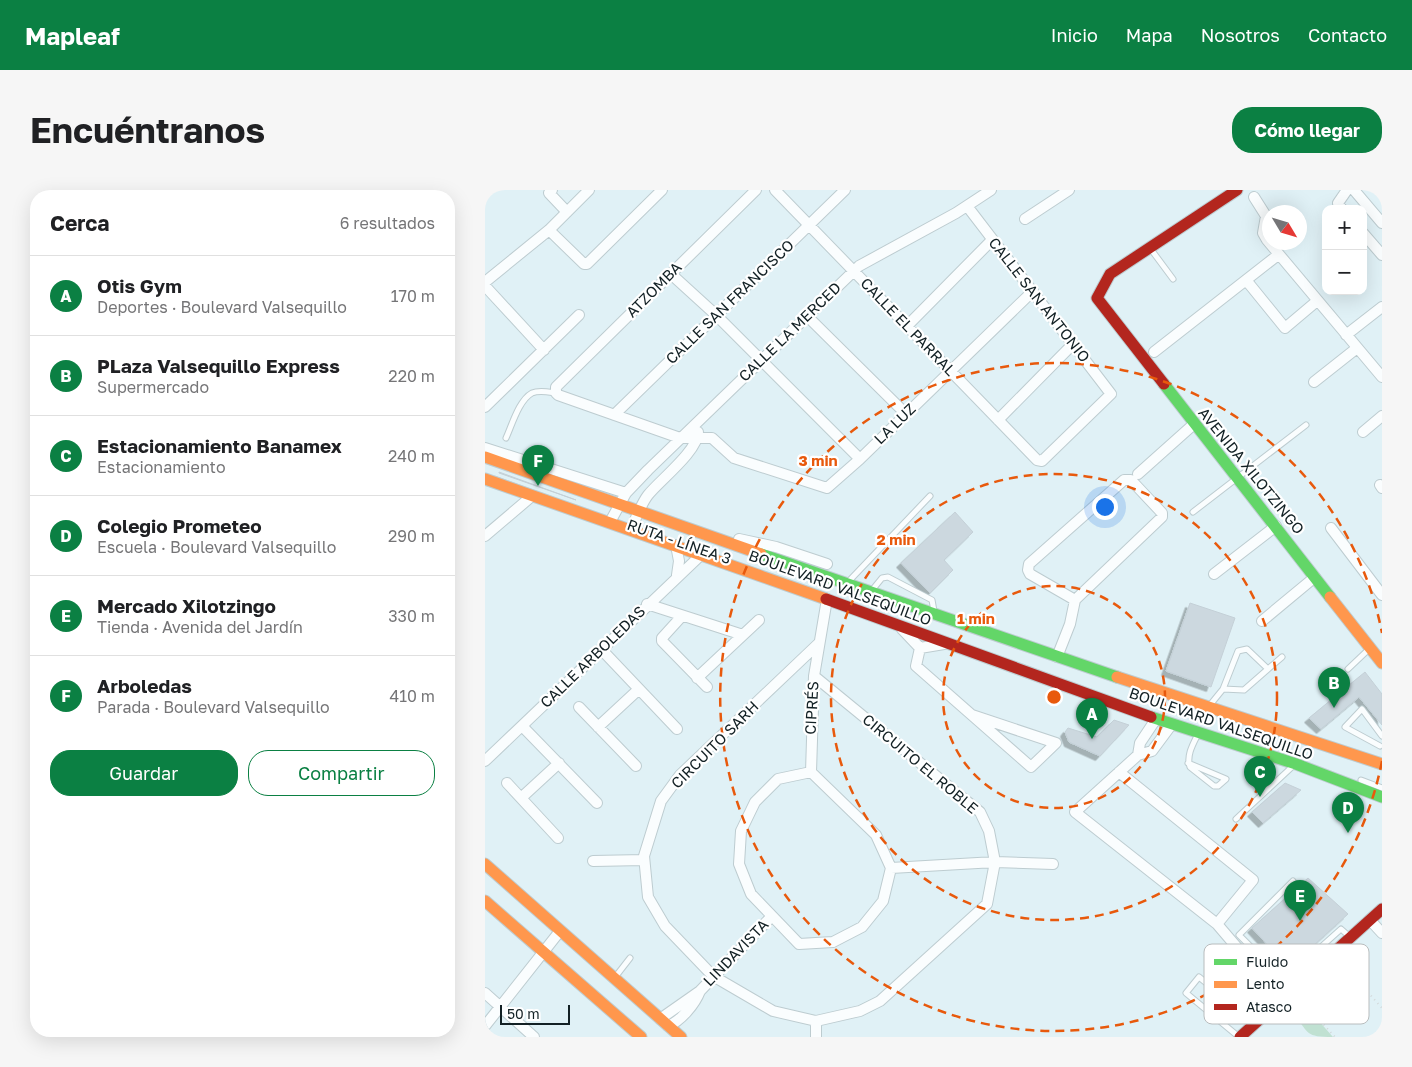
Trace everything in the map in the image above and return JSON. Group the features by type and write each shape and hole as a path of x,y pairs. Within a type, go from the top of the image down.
{"main road":[{"path":"1150,248 1237,190"},
{"name":"AVENIDA XILOTZINGO","path":"1150,248 1110,274 1101,287 1097,298 1193,424 1276,526 1382,663"},
{"name":"BOULEVARD VALSEQUILLO","path":"485,457 639,513 740,542 871,592 1057,657 1382,764"},
{"name":"BOULEVARD VALSEQUILLO","path":"485,479 631,528 897,625 1199,732 1296,764 1382,797"},
{"path":"485,864 681,1037"},
{"path":"485,901 641,1037"},
{"path":"1343,944 1382,909"},
{"path":"1240,1037 1255,1024"}],"street":[{"path":"552,190 549,193 567,212"},
{"path":"485,282 549,230 589,190"},
{"path":"549,230 583,264 587,264 662,190"},
{"name":"ATZOMBA","path":"556,393 557,387 756,190"},
{"name":"CALLE EL PARRAL","path":"775,190 1037,460 1042,462"},
{"name":"CALLE SAN FRANCISCO","path":"614,415 845,190"},
{"name":"CALLE LA MERCED","path":"611,521 626,493 680,438 853,271 967,206 975,194 991,190"},
{"path":"1025,219 1069,190"},
{"path":"1339,205 1337,203 1347,190"},
{"path":"1354,190 1382,223"},
{"path":"1254,197 1266,216 1267,220 1263,233 1277,255 1382,377"},
{"name":"CALLE SAN ANTONIO","path":"967,206 1111,394 1042,462"},
{"path":"1367,238 1382,255"},
{"path":"907,326 992,240"},
{"path":"1154,352 1277,255"},
{"path":"671,274 716,315 860,459"},
{"path":"1247,280 1285,328 1317,301"},
{"path":"485,286 543,350"},
{"name":"LA LUZ","path":"698,437 712,438 734,458 823,488 830,486 1033,291"},
{"path":"1346,335 1382,307"},
{"path":"485,407 579,315"},
{"path":"807,316 906,414"},
{"path":"998,420 1073,344"},
{"path":"1314,382 1357,348"},
{"path":"556,393 680,438 698,437"},
{"path":"1363,432 1382,416"},
{"path":"631,528 647,497 690,450 698,437 699,421"},
{"path":"1138,474 1193,424"},
{"path":"485,448 626,493"},
{"path":"1057,657 1070,624 1075,600 1161,520 1162,513 1127,479 1029,564 1028,570 1030,574 1075,600"},
{"path":"485,536 532,496"},
{"path":"1214,574 1276,526"},
{"path":"1331,528 1382,594"},
{"path":"740,542 776,548 827,564"},
{"path":"676,545 679,561 677,575"},
{"name":"CALLE ARBOLEDAS","path":"485,761 701,554"},
{"path":"1262,621 1315,577"},
{"path":"818,644 827,599"},
{"path":"647,604 743,635"},
{"path":"682,616 662,638 662,641 707,687"},
{"path":"697,678 759,620"},
{"path":"897,625 920,648"},
{"path":"920,648 949,643"},
{"name":"CIPRÉS","path":"811,772 813,676 818,644"},
{"name":"CIRCUITO SARH","path":"713,976 665,926 649,897 644,860 651,831 661,801 680,775 818,644"},
{"path":"601,648 677,729"},
{"path":"920,648 916,666 1031,767 1056,742 972,715"},
{"name":"CIRCUITO EL ROBLE","path":"713,976 773,1011 816,1021 860,1011 880,1001 987,904 995,862 989,831 980,812 813,676"},
{"path":"598,727 639,689"},
{"path":"579,708 636,766"},
{"path":"1138,755 1140,742 1164,719"},
{"path":"1164,719 1152,751 1138,755 1075,812 1217,924 1234,944"},
{"path":"521,726 597,802"},
{"path":"521,798 559,763"},
{"path":"811,772 876,835 891,868 883,901 862,927 833,942 799,944 751,894 739,864 741,831 755,802 779,779 811,772"},
{"path":"1119,772 1253,880 1217,924"},
{"path":"507,783 558,838"},
{"path":"593,861 644,860"},
{"path":"891,868 995,862 1053,864"},
{"name":"LINDAVISTA","path":"664,1022 675,1023 690,1007 700,991 713,976 772,916"},
{"path":"1370,920 1382,933"},
{"path":"485,1026 560,931"},
{"path":"485,993 533,1037"},
{"path":"816,1021 816,1037"}],"lane":[{"path":"1150,248 1173,279"},
{"path":"506,438 526,399 540,391 556,393"},
{"path":"1193,512 1306,425"},
{"path":"485,461 619,506"},
{"name":"RUTA - LÍNEA 3","path":"485,475 611,521"},
{"path":"847,583 930,496"},
{"path":"639,513 865,596 1382,771"},
{"name":"RUTA - LÍNEA 3","path":"631,528 1147,708"},
{"path":"871,592 882,578 888,577 932,600 935,614"},
{"path":"1348,669 1370,648"},
{"path":"1209,707 1223,689 1238,651 1247,650 1268,669"},
{"path":"1223,689 1244,690 1282,657"},
{"path":"1380,746 1345,727 1362,710 1382,736"},
{"path":"1164,719 1323,767"},
{"path":"1188,763 1226,779 1214,786 1193,770 1188,763 1190,751 1199,732"},
{"path":"1236,819 1296,764"},
{"path":"1358,779 1382,788"},
{"path":"1248,944 1239,935 1293,881"},
{"path":"1324,944 1341,929 1350,938"},
{"path":"615,979 631,958"},
{"path":"1204,981 1199,977 1186,993 1204,1008"},
{"path":"1224,1024 1240,1037"}],"path":[{"path":"1369,993 1382,1008"},
{"path":"1323,1024 1335,1037"}],"green space":[{"path":"1300,1024 1322,1024 1333,1037 1312,1035"}],"building":[{"path":"499,472 576,500 499,473"},
{"path":"955,512 973,532 944,560 953,570 930,593 901,563"},
{"path":"1190,603 1235,618 1211,687 1166,671"},
{"path":"1365,672 1382,694 1382,725 1359,697 1321,729 1309,718"},
{"path":"1114,720 1129,725 1100,756 1069,742 1065,732 1068,728 1097,737"},
{"path":"1285,783 1301,790 1263,823 1252,812"},
{"path":"1308,878 1348,914 1315,944 1267,944 1252,928"}],"traffic: fast":[{"path":"1164,384 1330,597"},
{"path":"761,554 1117,677"},
{"path":"1151,717 1296,764 1382,797"}],"traffic: slow":[{"path":"485,457 761,554"},
{"path":"485,479 826,599"},
{"path":"1330,597 1382,663"},
{"path":"1117,677 1382,764"},
{"path":"485,864 681,1037"},
{"path":"485,901 641,1037"}],"traffic: jam":[{"path":"1164,384 1097,298 1110,274 1237,190"},
{"path":"826,599 1151,717"},
{"path":"1343,944 1382,909"},
{"path":"1240,1037 1254,1024"}],"place":[{"name":"Arboledas","path":"538,486"},
{"name":"PLaza Valsequillo Express","path":"1334,708"},
{"name":"Otis Gym","path":"1092,739"},
{"name":"Estacionamiento Banamex","path":"1260,797"},
{"name":"Colegio Prometeo","path":"1348,833"},
{"name":"Mercado Xilotzingo","path":"1300,921"}]}
